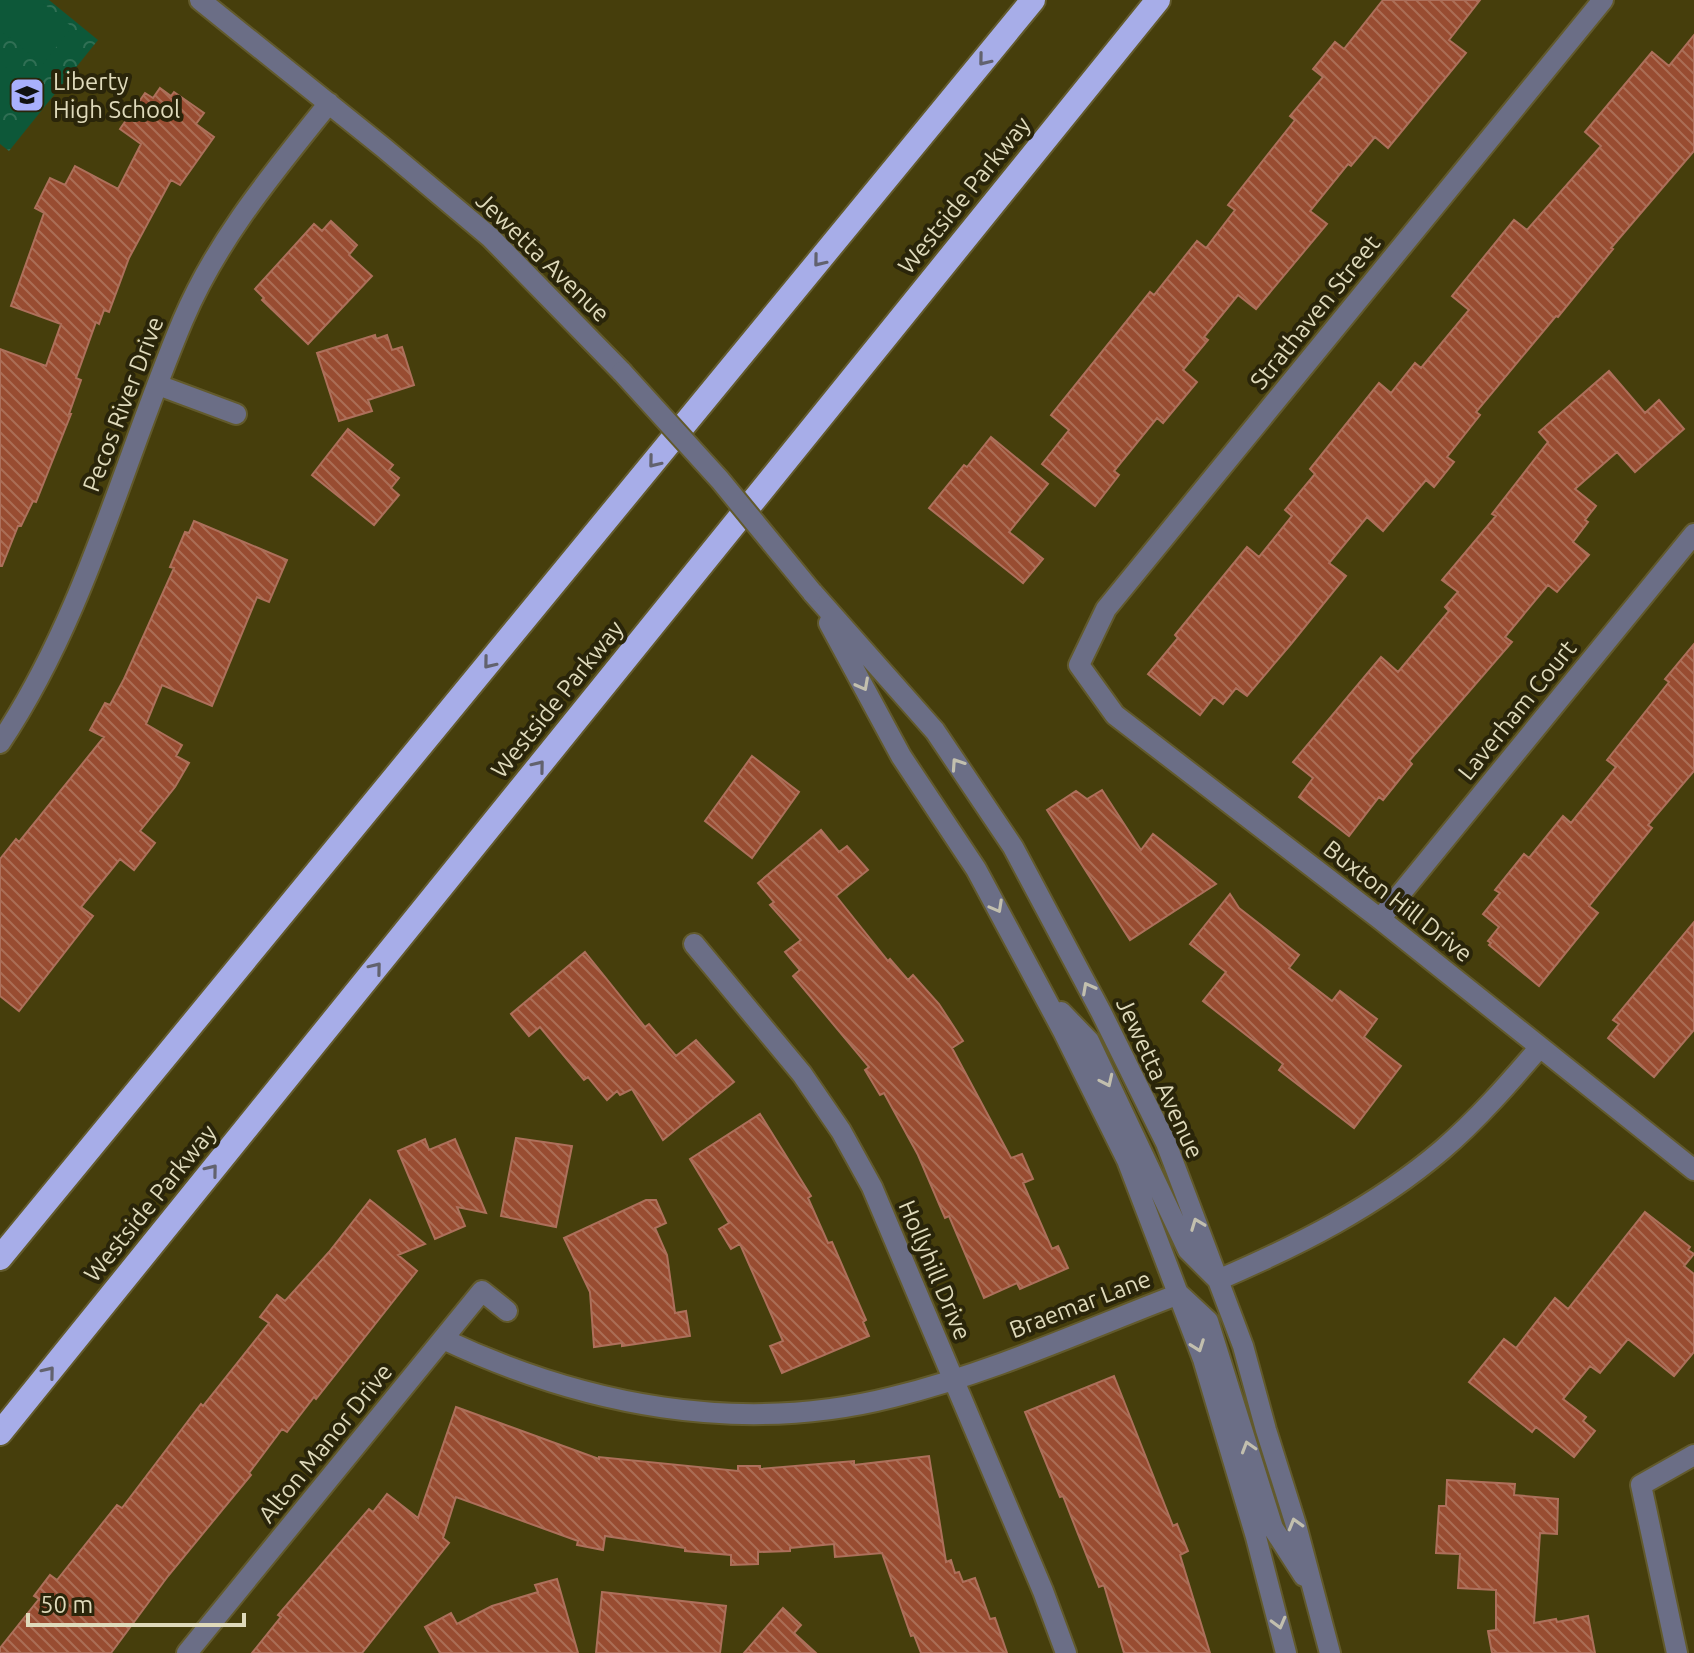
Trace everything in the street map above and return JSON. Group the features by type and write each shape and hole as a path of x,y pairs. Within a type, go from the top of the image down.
{"highway":[{"path":"0,1258 1033,0"},
{"name":"Westside Parkway","path":"0,1433 1158,0"}],"street":[{"name":"Jewetta Avenue","path":"200,0 490,237 622,372 730,491 812,592 935,731 1013,847 1101,1012 1166,1143 1243,1346 1330,1653"},
{"name":"Strathaven Street","path":"1079,665 1106,609 1603,0"},
{"name":"Pecos River Drive","path":"0,743 37,684 65,628 184,318 216,256 252,199 329,103"},
{"path":"158,385 236,414"},
{"name":"Laverham Court","path":"1380,919 1694,534"},
{"name":"Jewetta Avenue","path":"812,592 901,756 976,869 1127,1160 1203,1359 1256,1537 1286,1653"},
{"name":"Buxton Hill Drive","path":"1079,665 1115,715 1380,919 1694,1170"},
{"name":"Hollyhill Drive","path":"694,944 802,1074 841,1131 872,1187 1043,1591 1066,1653"},
{"path":"1045,997 1089,1041 1188,1250 1218,1280 1330,1228 1388,1192 1443,1149 1493,1102 1540,1047"},
{"name":"Alton Manor Drive","path":"187,1653 482,1291 507,1311"},
{"path":"1179,1294 1208,1321 1273,1528 1314,1593"},
{"name":"Braemar Lane","path":"443,1339 495,1364 560,1386 627,1403 695,1412 764,1413 822,1409 890,1398 954,1380 1179,1294"},
{"path":"1677,1653 1641,1485 1694,1455"}],"green space":[{"name":"Liberty High School","path":"0,0 49,0 98,40 9,151 0,144"},
{"path":"0,0 39,0 72,27 43,64 0,30"},
{"path":"0,63 26,84 0,116"}],"building":[{"path":"1383,0 1480,0 1449,40 1466,53 1388,148 1375,137 1351,166 1348,164 1310,211 1327,224 1256,309 1238,295 1204,337 1208,340 1183,370 1197,382 1163,423 1157,418 1114,471 1119,475 1095,506 1042,464 1069,430 1051,415 1150,292 1154,295 1197,241 1206,248 1235,210 1228,205 1295,120 1290,116 1323,77 1313,69 1335,42 1344,49"},
{"path":"1694,35 1694,151 1476,412 1480,415 1447,457 1454,462 1434,487 1426,480 1383,531 1367,517 1329,563 1346,576 1247,696 1236,688 1223,704 1214,697 1200,715 1148,674 1178,638 1175,635 1247,547 1259,557 1292,516 1285,510 1315,474 1310,469 1379,383 1391,393 1415,363 1421,368 1469,310 1452,296 1514,220 1527,230 1601,146 1585,132 1652,52 1669,66"},
{"path":"160,88 171,96 174,92 204,113 196,124 214,137 180,185 171,180 129,258 109,312 104,310 99,324 96,322 76,378 81,380 71,414 36,502 33,501 21,526 18,526 0,566 0,349 46,366 61,324 11,306 44,213 35,208 50,178 65,185 75,166 118,189 141,144 120,129 145,93 153,98"},
{"path":"331,221 357,245 349,255 372,276 308,344 262,300 264,298 255,289 314,224 322,231"},
{"path":"375,335 376,339 387,335 392,350 402,347 414,385 368,400 372,411 339,421 317,353"},
{"path":"1609,371 1645,413 1659,400 1684,429 1635,472 1617,452 1575,489 1596,506 1573,542 1589,555 1557,592 1548,585 1505,637 1512,642 1409,761 1412,764 1383,800 1379,797 1349,836 1299,797 1313,778 1293,762 1381,657 1398,672 1449,611 1445,607 1458,592 1442,580 1496,516 1492,514 1548,442 1539,432"},
{"path":"348,429 393,465 389,470 399,478 391,488 399,495 374,525 312,475"},
{"path":"991,437 1048,484 1009,532 1043,559 1023,583 929,508"},
{"path":"194,521 287,560 269,602 257,597 212,706 162,685 146,724 182,745 176,756 189,763 175,787 140,831 155,843 134,870 120,859 81,907 93,916 19,1011 0,996 0,859 16,839 19,842 104,737 90,730 105,703 110,705 124,679 174,568 170,567 185,532 189,533"},
{"path":"1694,644 1694,771 1648,825 1652,828 1589,906 1598,913 1539,986 1489,945 1491,943 1488,941 1499,927 1483,914 1500,893 1495,890 1524,854 1529,858 1563,816 1571,823 1616,767 1607,760 1669,682 1665,679"},
{"path":"752,756 799,792 752,858 705,821"},
{"path":"1102,790 1141,850 1153,834 1216,884 1130,940 1047,810 1076,791 1087,799"},
{"path":"821,830 839,852 847,846 868,870 836,896 888,961 890,959 908,980 913,975 939,1004 963,1041 952,1048 1011,1158 1022,1154 1033,1179 1023,1183 1052,1249 1058,1246 1068,1268 1020,1289 1017,1283 984,1298 949,1216 945,1218 918,1155 884,1093 880,1095 865,1070 869,1067 793,976 800,970 785,952 801,940 770,905 774,902 758,883"},
{"path":"1230,894 1239,908 1299,955 1289,968 1332,1001 1340,991 1377,1019 1364,1037 1401,1066 1354,1128 1279,1070 1283,1064 1203,1001 1226,972 1190,944"},
{"path":"1694,922 1694,1030 1654,1077 1608,1038 1619,1024 1613,1020"},
{"path":"585,952 645,1027 649,1024 676,1056 696,1040 734,1082 663,1140 632,1089 620,1095 617,1091 607,1100 588,1077 584,1080 540,1027 529,1036 511,1014"},
{"path":"760,1114 811,1196 808,1198 828,1243 832,1242 866,1320 863,1322 869,1336 782,1373 770,1346 783,1341 740,1244 731,1249 719,1229 729,1223 690,1159"},
{"path":"516,1138 572,1146 556,1227 501,1216"},
{"path":"425,1139 429,1150 455,1139 486,1213 457,1207 465,1226 435,1239 398,1151"},
{"path":"370,1200 425,1244 398,1255 417,1271 316,1399 314,1397 287,1432 282,1429 249,1473 251,1475 168,1576 111,1653 0,1653 0,1648 39,1599 34,1596 50,1575 57,1580 117,1505 122,1508 201,1404 203,1406 269,1323 260,1317 277,1295 285,1301"},
{"path":"646,1200 656,1200 666,1223 655,1228 667,1255 675,1313 686,1311 690,1336 594,1347 590,1292 564,1238"},
{"path":"1645,1212 1690,1247 1688,1250 1694,1254 1684,1266 1694,1274 1694,1352 1674,1376 1628,1339 1600,1373 1590,1366 1563,1399 1586,1417 1583,1421 1595,1431 1574,1457 1536,1427 1532,1432 1469,1382 1504,1339 1516,1348 1555,1298 1568,1309"},
{"path":"1114,1376 1173,1526 1177,1524 1188,1551 1180,1555 1210,1653 1124,1653 1104,1585 1099,1587 1025,1412"},
{"path":"456,1407 599,1459 738,1471 738,1466 760,1466 760,1469 854,1461 854,1465 929,1456 946,1562 951,1560 955,1573 959,1572 963,1582 975,1578 990,1619 995,1618 1007,1653 921,1653 914,1635 911,1636 882,1553 835,1557 834,1544 758,1552 758,1564 731,1565 731,1555 685,1551 685,1548 605,1536 603,1550 577,1545 578,1541 456,1497 443,1538 449,1543 362,1653 252,1653 281,1617 278,1615 369,1509 373,1512 387,1494 418,1518"},
{"path":"1447,1480 1515,1484 1514,1495 1558,1499 1557,1534 1540,1533 1534,1623 1588,1616 1595,1653 1492,1653 1488,1631 1496,1630 1496,1590 1458,1588 1460,1554 1436,1553 1439,1506 1446,1506"},
{"path":"557,1579 578,1653 440,1653 425,1627 451,1613 457,1624 492,1606 538,1592 535,1585"},
{"path":"602,1592 726,1606 720,1653 596,1653"},
{"path":"783,1608 801,1625 794,1633 816,1653 744,1653"}],"place":[{"name":"Liberty High School","path":"27,95"}]}
